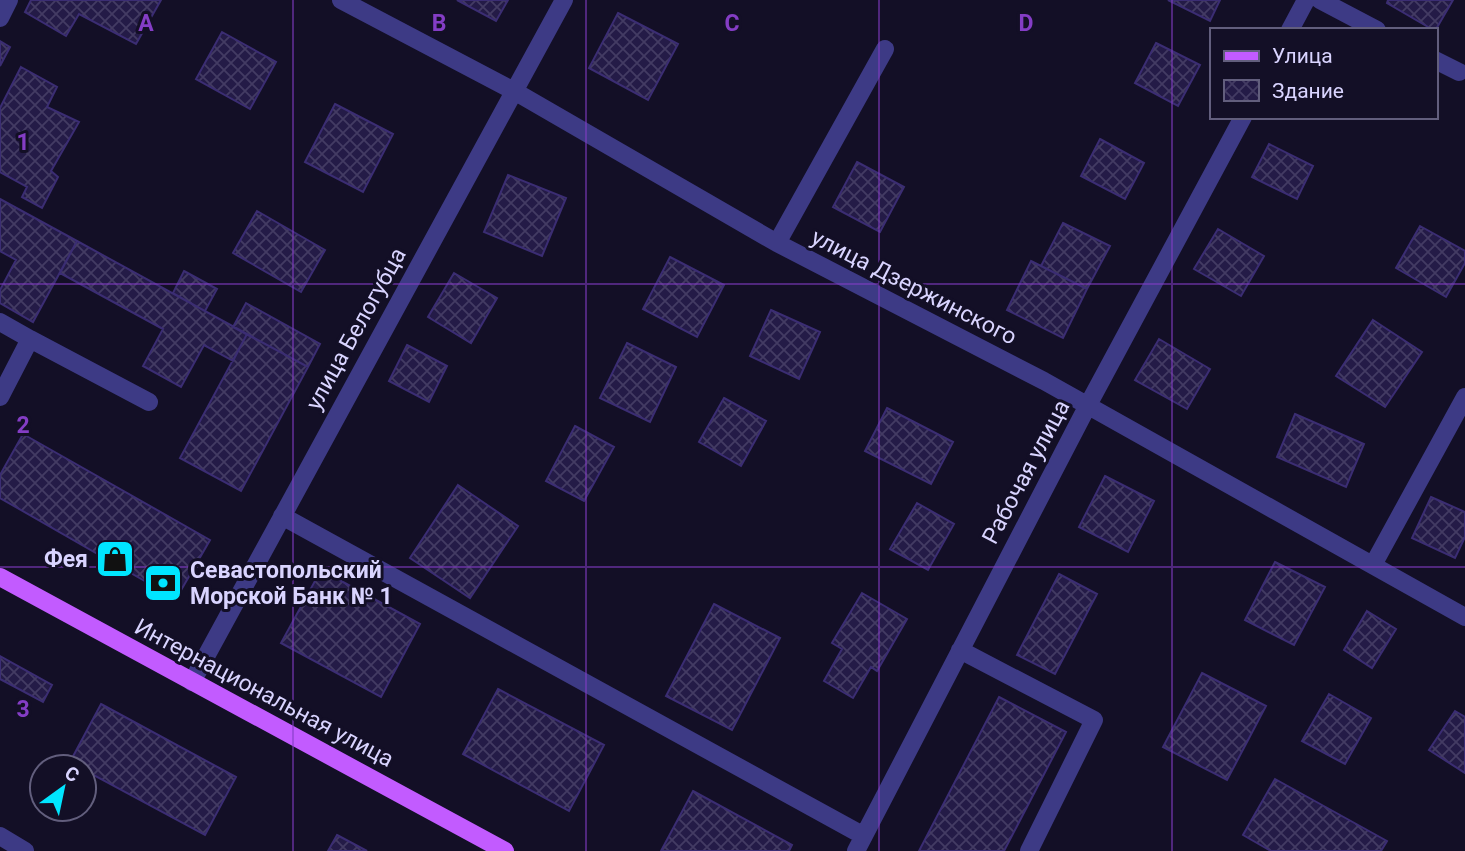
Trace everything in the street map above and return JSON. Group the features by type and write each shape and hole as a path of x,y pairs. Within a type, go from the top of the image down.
{"main road":[{"name":"Интернациональная улица","path":"0,577 505,851"}],"street":[{"path":"0,18 9,0"},
{"name":"улица Дзержинского","path":"341,0 514,91 777,243 1088,405 1465,617"},
{"name":"улица Белогубца","path":"192,682 564,0"},
{"path":"1291,28 1306,0"},
{"path":"1320,0 1373,28"},
{"path":"777,243 885,49"},
{"path":"1437,61 1459,72"},
{"name":"Рабочая улица","path":"860,844 1088,405 1242,119"},
{"path":"0,322 149,402"},
{"path":"0,397 30,339"},
{"path":"1373,565 1465,397"},
{"path":"282,516 860,844"},
{"path":"960,650 1094,720 1028,851"},
{"path":"0,836 25,851"}],"building":[{"path":"31,0 161,0 136,44 79,14 66,36 25,12"},
{"path":"457,0 508,0 496,21"},
{"path":"1168,0 1220,0 1210,21"},
{"path":"1388,0 1453,0 1437,28 1430,28 1387,3"},
{"path":"618,13 678,44 648,100 589,68"},
{"path":"222,32 276,62 250,109 196,79"},
{"path":"0,41 10,47 0,66"},
{"path":"1156,43 1200,65 1178,106 1135,83"},
{"path":"21,67 57,87 47,107 79,122 51,171 58,177 42,208 22,197 27,187 0,172 0,108"},
{"path":"335,104 393,134 363,192 305,162"},
{"path":"1100,139 1144,163 1125,199 1081,176"},
{"path":"1269,144 1313,166 1297,199 1252,177"},
{"path":"857,162 904,187 880,232 833,207"},
{"path":"508,175 566,198 542,256 484,232"},
{"path":"0,199 77,241 33,322 0,303 0,290 16,260 0,251"},
{"path":"257,211 325,250 301,292 233,253"},
{"path":"1063,223 1110,246 1087,289 1041,266"},
{"path":"1420,226 1465,251 1465,263 1446,297 1396,268"},
{"path":"1218,229 1264,256 1241,296 1194,269"},
{"path":"77,241 247,334 233,361 204,345 181,387 143,366 163,329 60,273"},
{"path":"670,257 724,285 697,337 643,309"},
{"path":"1031,261 1087,289 1063,338 1007,310"},
{"path":"184,271 217,289 205,311 173,293"},
{"path":"454,273 497,298 471,343 428,317"},
{"path":"246,303 320,344 308,367 233,327"},
{"path":"771,310 820,332 799,379 750,356"},
{"path":"1373,320 1422,352 1385,407 1336,376"},
{"path":"247,334 308,367 241,491 180,458"},
{"path":"1159,339 1210,369 1187,409 1135,380"},
{"path":"627,343 676,367 650,422 600,398"},
{"path":"407,345 447,366 429,402 389,381"},
{"path":"724,398 766,421 741,466 699,442"},
{"path":"887,408 953,442 931,484 865,451"},
{"path":"1295,414 1364,444 1346,487 1277,457"},
{"path":"575,426 614,447 584,501 546,481"},
{"path":"23,434 210,540 176,599 0,498 0,475"},
{"path":"1105,476 1154,501 1128,552 1079,527"},
{"path":"458,485 518,526 470,598 410,558"},
{"path":"1431,497 1465,512 1465,537 1455,558 1412,538"},
{"path":"917,503 954,524 928,570 890,549"},
{"path":"1275,562 1325,587 1294,645 1245,620"},
{"path":"321,570 420,624 381,697 281,643"},
{"path":"1059,574 1097,594 1055,674 1017,655"},
{"path":"862,593 907,619 877,671 871,667 853,698 824,681 842,649 832,643"},
{"path":"714,604 780,638 732,730 666,696"},
{"path":"1367,611 1396,629 1372,668 1344,650"},
{"path":"0,656 52,685 43,702 0,679"},
{"path":"1202,673 1266,706 1227,780 1163,747"},
{"path":"498,689 604,745 569,811 463,754"},
{"path":"1329,694 1371,718 1345,764 1302,741"},
{"path":"999,697 1066,732 1004,851 919,851"},
{"path":"101,704 236,777 205,835 98,778 98,753 75,753"},
{"path":"1455,711 1465,717 1465,773 1429,750"},
{"path":"1275,779 1387,841 1381,851 1271,851 1243,835"},
{"path":"693,791 792,845 789,851 661,851"},
{"path":"337,835 367,851 328,851"}],"place":[{"name":"Фея","path":"115,559"},
{"name":"Севастопольский Морской Банк № 1","path":"163,583"}]}
